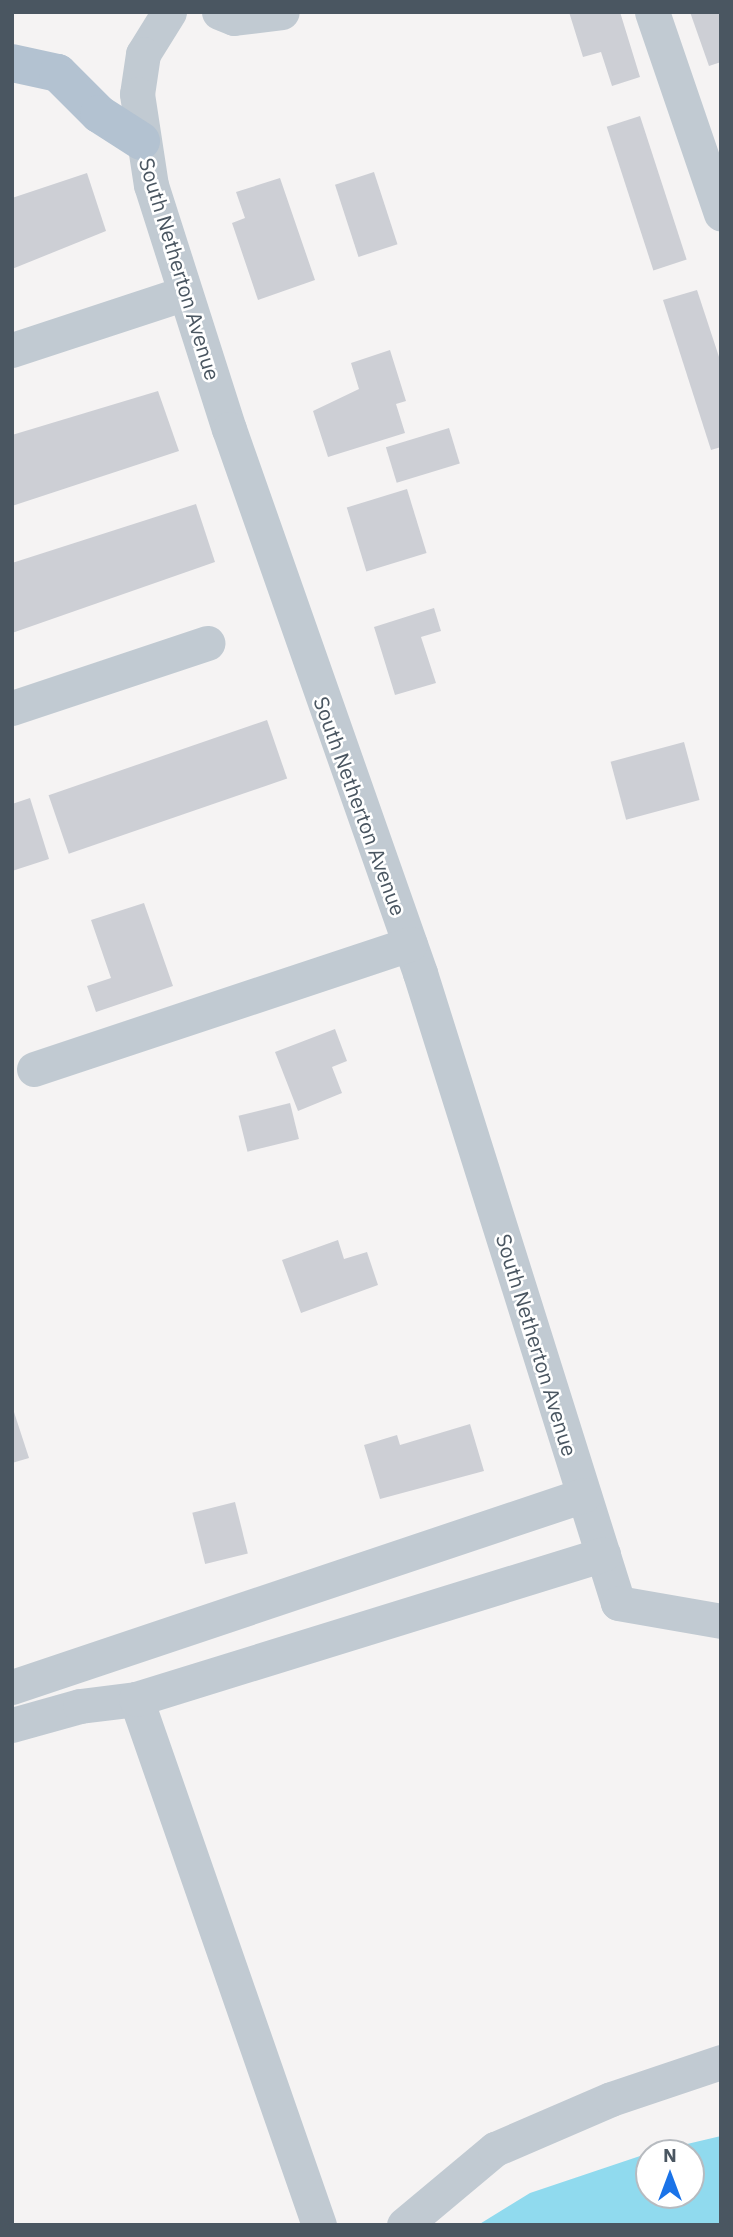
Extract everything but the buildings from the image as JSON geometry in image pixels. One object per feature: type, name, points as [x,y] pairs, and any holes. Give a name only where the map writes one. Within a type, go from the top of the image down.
[{"type":"main road","points":[[12,63],[58,74],[99,114],[141,141]]},
{"type":"street","name":"South Netherton Avenue","points":[[169,12],[143,54],[137,94],[141,141],[186,293],[410,944],[618,1603],[721,1621]]},
{"type":"street","points":[[219,12],[234,18],[282,12]]},
{"type":"street","points":[[652,12],[713,158],[721,214]]},
{"type":"street","points":[[12,350],[186,293]]},
{"type":"street","points":[[12,708],[207,643]]},
{"type":"street","points":[[34,1069],[410,944]]},
{"type":"street","points":[[12,1687],[584,1496]]},
{"type":"street","points":[[12,1726],[80,1706],[136,1699],[603,1554]]},
{"type":"street","points":[[136,1699],[319,2225]]},
{"type":"street","points":[[404,2225],[495,2149],[611,2099],[721,2063]]},
{"type":"water","points":[[721,2136],[721,2225],[478,2225],[530,2193],[635,2158],[635,2209],[705,2209],[705,2140]]}]
